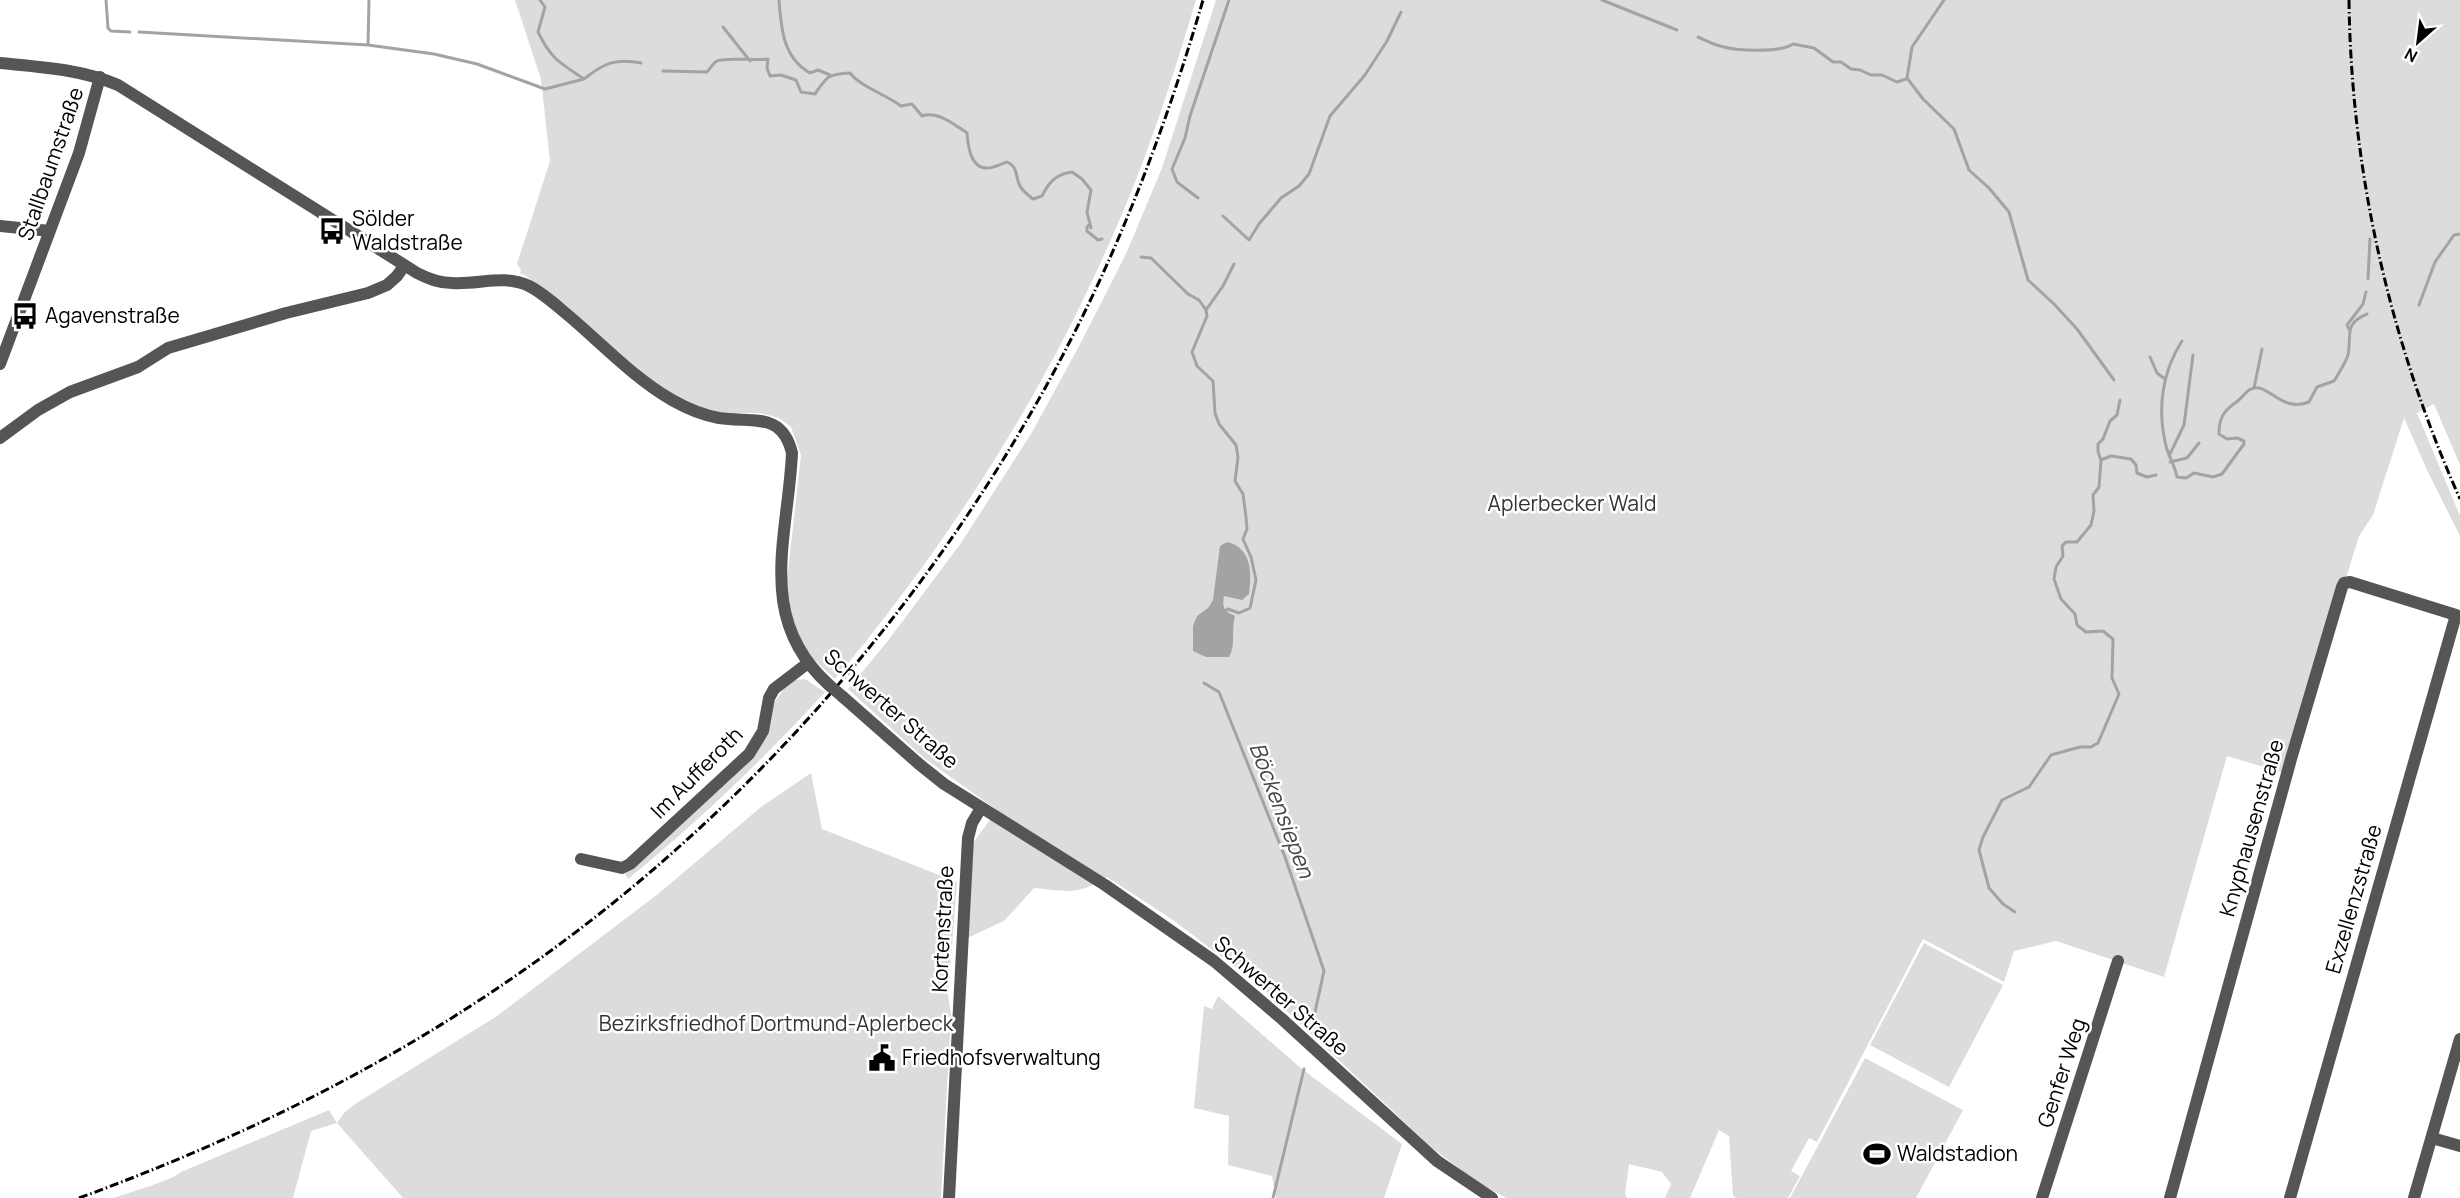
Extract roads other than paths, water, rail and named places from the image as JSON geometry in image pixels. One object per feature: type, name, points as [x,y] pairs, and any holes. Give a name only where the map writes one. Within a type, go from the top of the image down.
[{"type":"street","points":[[0,63],[76,72],[100,77],[118,85],[404,266],[387,285],[368,293],[250,323],[168,348],[138,367],[70,392],[0,436]]},
{"type":"street","name":"Stallbaumstraße","points":[[1,357],[79,153],[100,77]]},
{"type":"street","points":[[0,226],[50,231]]},
{"type":"street","name":"Schwerter Straße","points":[[404,266],[441,282],[454,284],[508,280],[530,287],[670,400],[707,415],[767,422],[785,433],[792,453],[781,582],[782,599],[790,634],[808,663],[919,764],[981,808],[1105,885],[1214,961],[1273,1011],[1437,1161],[1492,1198]]},
{"type":"street","name":"Knyphausenstraße","points":[[2170,1198],[2291,759],[2342,587],[2344,583],[2350,582],[2458,614]]},
{"type":"street","name":"Exzellenzstraße","points":[[2290,1198],[2458,614]]},
{"type":"street","name":"Im Aufferoth","points":[[581,859],[622,868],[630,864],[748,754],[763,731],[769,698],[774,689],[808,663]]},
{"type":"street","name":"Kortenstraße","points":[[949,1198],[968,838],[972,824],[981,808]]},
{"type":"street","name":"Genfer Weg","points":[[2042,1198],[2118,960]]},
{"type":"street","points":[[2414,1198],[2460,1040]]},
{"type":"street","points":[[2432,1138],[2460,1146]]},
{"type":"waterway","points":[[106,0],[108,28],[111,31],[130,32]]},
{"type":"waterway","points":[[369,0],[368,45],[434,54],[477,64],[545,89],[584,79]]},
{"type":"waterway","name":"Böckensiepen","points":[[540,0],[545,7],[538,32],[543,41],[557,60],[584,79],[611,63],[624,61],[641,63]]},
{"type":"waterway","points":[[779,0],[785,41],[794,59],[810,73],[818,70],[830,75]]},
{"type":"waterway","points":[[1198,198],[1177,182],[1172,169],[1185,138],[1190,116],[1229,0]]},
{"type":"waterway","points":[[1602,0],[1677,30]]},
{"type":"waterway","points":[[1944,0],[1912,47],[1907,78],[1923,99],[1954,129],[1969,170],[1989,188],[2009,212],[2028,280],[2077,329],[2114,380]]},
{"type":"waterway","points":[[1223,216],[1249,240],[1281,198],[1299,186],[1309,174],[1330,116],[1365,75],[1387,41],[1401,12]]},
{"type":"waterway","points":[[723,27],[750,61]]},
{"type":"waterway","points":[[139,32],[368,45]]},
{"type":"waterway","points":[[1698,37],[1717,45],[1736,49],[1768,50],[1793,44],[1814,48],[1833,62],[1841,62],[1851,69],[1871,75],[1882,75],[1897,82],[1906,79]]},
{"type":"waterway","name":"Böckensiepen","points":[[663,71],[707,72],[721,60],[768,59],[767,68],[770,76],[781,75],[796,80],[801,92],[815,94],[829,77],[850,73],[860,82],[901,106],[912,104],[922,116],[934,115],[957,126],[967,133],[971,155],[977,165],[988,168],[1007,162],[1011,164],[1015,169],[1020,186],[1033,199],[1042,196],[1057,177],[1072,172],[1091,190],[1087,212],[1091,228]]},
{"type":"waterway","points":[[1090,224],[1087,231],[1098,240],[1102,239]]},
{"type":"waterway","points":[[2419,305],[2435,262],[2454,235],[2460,234]]},
{"type":"waterway","points":[[2368,279],[2370,239]]},
{"type":"waterway","name":"Böckensiepen","points":[[1141,257],[1151,258],[1188,294],[1199,300],[1206,310],[1207,316],[1192,352],[1197,366],[1213,381],[1215,413],[1219,424],[1236,445],[1238,457],[1235,481],[1243,494],[1247,529],[1243,539],[1251,557],[1256,580],[1250,608],[1239,613],[1228,609],[1225,611]]},
{"type":"waterway","points":[[1206,310],[1223,286],[1234,264]]},
{"type":"waterway","points":[[2349,329],[2347,325],[2363,304],[2366,292]]},
{"type":"waterway","points":[[2182,341],[2170,365],[2163,391],[2162,418],[2166,446],[2177,477],[2186,478],[2194,473],[2213,477],[2222,474],[2244,444],[2244,441],[2237,438],[2227,439],[2219,434],[2222,416],[2227,409],[2249,390],[2256,388],[2290,404],[2309,402],[2317,387],[2334,381],[2348,355],[2351,326],[2367,314]]},
{"type":"waterway","points":[[2254,388],[2262,349]]},
{"type":"waterway","points":[[2169,456],[2184,425],[2193,355]]},
{"type":"waterway","points":[[2150,357],[2157,373],[2165,379]]},
{"type":"waterway","points":[[2101,460],[2098,444],[2103,439],[2110,421],[2117,415],[2120,400]]},
{"type":"waterway","points":[[2170,462],[2187,458],[2199,443]]},
{"type":"waterway","points":[[2101,460],[2111,456],[2131,459],[2136,465],[2137,473],[2147,477],[2156,475]]},
{"type":"waterway","points":[[2015,912],[2003,904],[1989,888],[1979,850],[1983,837],[2002,800],[2029,787],[2051,755],[2080,747],[2091,747],[2098,743],[2119,694],[2112,678],[2113,639],[2103,631],[2086,632],[2077,625],[2075,614],[2061,599],[2054,579],[2056,567],[2063,556],[2062,546],[2066,542],[2077,542],[2091,525],[2094,511],[2093,495],[2099,487],[2101,460]]},
{"type":"waterway","name":"Böckensiepen","points":[[1204,683],[1219,692],[1285,857],[1324,971],[1313,1021]]},
{"type":"waterway","name":"Böckensiepen","points":[[1273,1198],[1304,1069]]},
{"type":"railway","points":[[79,1198],[195,1152],[307,1100],[362,1071],[469,1007],[521,972],[612,904],[698,830],[779,750],[855,665],[925,575],[990,481],[1048,383],[1099,282],[1129,213],[1169,107],[1203,0]]},
{"type":"railway","points":[[2349,0],[2351,64],[2357,128],[2379,255],[2413,379],[2460,499]]},
{"type":"place","name":"Sölder Waldstraße","points":[[332,231]]},
{"type":"place","name":"Agavenstraße","points":[[25,316]]},
{"type":"place","name":"Friedhofsverwaltung","points":[[882,1058]]},
{"type":"place","name":"Waldstadion","points":[[1877,1154]]},
{"type":"park label","name":"Aplerbecker Wald","points":[[1572,504]]},
{"type":"park label","name":"Bezirksfriedhof Dortmund-Aplerbeck","points":[[776,1024]]}]
